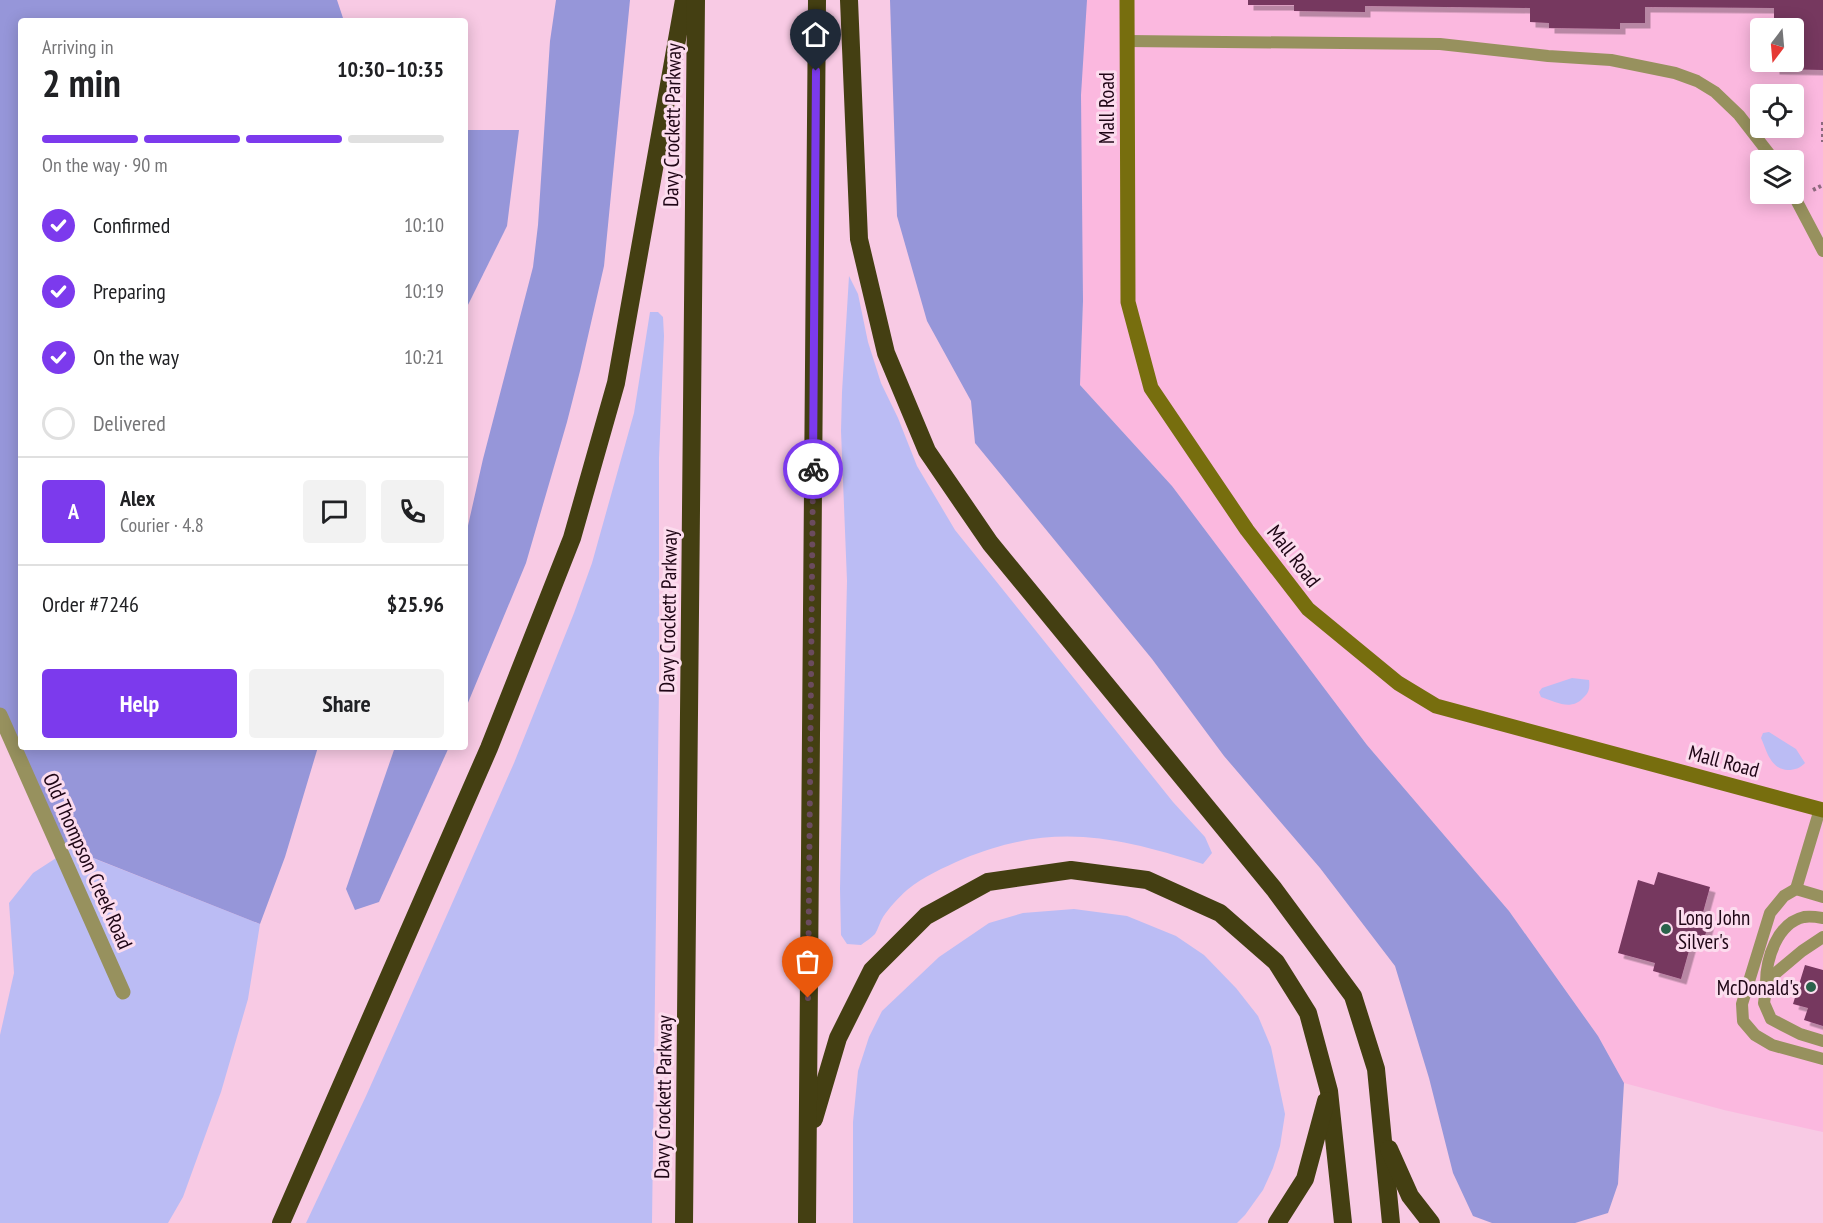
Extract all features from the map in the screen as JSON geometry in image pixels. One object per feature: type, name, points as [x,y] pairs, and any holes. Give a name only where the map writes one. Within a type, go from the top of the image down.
[{"type":"highway","points":[[281,1223],[489,748],[572,538],[616,383],[684,0]]},
{"type":"highway","name":"Davy Crockett Parkway","points":[[684,1223],[696,0]]},
{"type":"highway","points":[[807,1223],[817,0]]},
{"type":"highway","points":[[849,0],[859,240],[885,352],[927,451],[990,543],[1274,888],[1353,996],[1376,1069],[1391,1223]]},
{"type":"highway","points":[[807,1141],[838,1038],[872,970],[926,916],[988,882],[1071,870],[1147,880],[1220,913],[1276,962],[1308,1012],[1329,1091],[1343,1223]]},
{"type":"highway","points":[[1277,1223],[1305,1179],[1329,1091]]},
{"type":"highway","points":[[1383,1134],[1410,1196],[1431,1223]]},
{"type":"street","name":"Mall Road","points":[[1127,0],[1128,302],[1151,388],[1247,530],[1308,609],[1398,683],[1436,706],[1822,809]]},
{"type":"street","name":"Old Thompson Creek Road","points":[[0,714],[123,992]]},
{"type":"lane","points":[[1127,41],[1440,44],[1548,56],[1611,60],[1675,73],[1697,81],[1715,92],[1739,115],[1766,150]]},
{"type":"lane","points":[[1798,204],[1823,250]]},
{"type":"lane","points":[[1822,809],[1796,889],[1778,902],[1770,913],[1742,1005],[1743,1021],[1755,1035],[1772,1045],[1823,1059]]},
{"type":"lane","points":[[1796,889],[1823,897]]},
{"type":"lane","points":[[1823,918],[1806,916],[1784,929],[1773,949],[1766,972],[1764,1003],[1771,1019],[1800,1034],[1823,1041]]},
{"type":"lane","points":[[1766,989],[1771,977],[1781,967],[1823,937]]},
{"type":"path","points":[[1823,122],[1823,142]]},
{"type":"shaded area","points":[[0,0],[337,0],[343,18],[18,18],[18,750],[317,750],[285,857],[260,924],[58,844],[0,728]]},
{"type":"shaded area","points":[[556,0],[630,0],[604,266],[580,371],[526,563],[468,703],[468,526],[533,267],[538,225],[550,41]]},
{"type":"shaded area","points":[[890,0],[1087,0],[1081,95],[1083,301],[1080,385],[1172,486],[1367,745],[1509,911],[1598,1036],[1624,1083],[1618,1184],[1608,1213],[1575,1223],[1492,1223],[1473,1216],[1453,1173],[1429,1078],[1395,966],[1320,868],[1224,756],[1152,659],[975,443],[971,401],[927,321],[897,216]]},
{"type":"shaded area","points":[[961,0],[1823,0],[1823,1132],[1724,1110],[1624,1083],[1598,1036],[1509,911],[1367,745],[1172,486],[1080,385],[1083,301]]},
{"type":"shaded area","points":[[468,130],[519,130],[507,226],[468,305]]},
{"type":"shaded area","points":[[849,276],[858,294],[868,342],[881,383],[917,466],[955,530],[1173,802],[1205,837],[1212,853],[1203,864],[1112,840],[1055,837],[1026,840],[996,847],[963,859],[920,881],[894,903],[883,917],[875,934],[861,945],[847,944],[841,935],[847,581],[841,431]]},
{"type":"shaded area","points":[[650,312],[658,312],[663,317],[664,336],[659,458],[659,686],[652,1223],[306,1223],[366,1096],[514,763],[574,613],[592,563],[634,413]]},
{"type":"shaded area","points":[[1572,678],[1589,680],[1588,692],[1578,702],[1568,705],[1541,697],[1539,692],[1542,688]]},
{"type":"shaded area","points":[[1769,732],[1796,749],[1805,763],[1791,770],[1782,769],[1773,763],[1761,738],[1763,733]]},
{"type":"shaded area","points":[[394,750],[448,750],[379,902],[355,910],[346,889]]},
{"type":"shaded area","points":[[70,849],[260,924],[248,999],[221,1092],[183,1197],[168,1223],[0,1223],[0,1035],[14,973],[9,903],[33,873]]},
{"type":"shaded area","points":[[1074,909],[1127,916],[1176,936],[1204,955],[1236,988],[1258,1016],[1271,1047],[1285,1114],[1280,1146],[1263,1190],[1237,1223],[853,1223],[853,1122],[858,1071],[869,1037],[882,1011],[939,957],[989,923],[1023,913]]},
{"type":"building","points":[[1248,0],[1823,0],[1823,70],[1804,70],[1804,18],[1774,18],[1774,8],[1645,7],[1645,23],[1620,23],[1620,29],[1549,28],[1549,23],[1530,22],[1530,8],[1365,6],[1365,12],[1294,11],[1294,5],[1248,5]]},
{"type":"building","name":"Long John Silver's","points":[[1658,872],[1710,887],[1702,916],[1710,918],[1703,943],[1692,940],[1681,979],[1653,971],[1655,963],[1618,953],[1638,880],[1654,885]]},
{"type":"building","name":"McDonald's","points":[[1805,965],[1823,970],[1823,1026],[1804,1020],[1808,1008],[1793,1004]]},
{"type":"way so far","points":[[808,998],[813,469]]},
{"type":"place","name":"Long John Silver's","points":[[1666,929]]},
{"type":"place","name":"McDonald's","points":[[1811,987]]},
{"type":"route","points":[[813,469],[816,71]]}]
